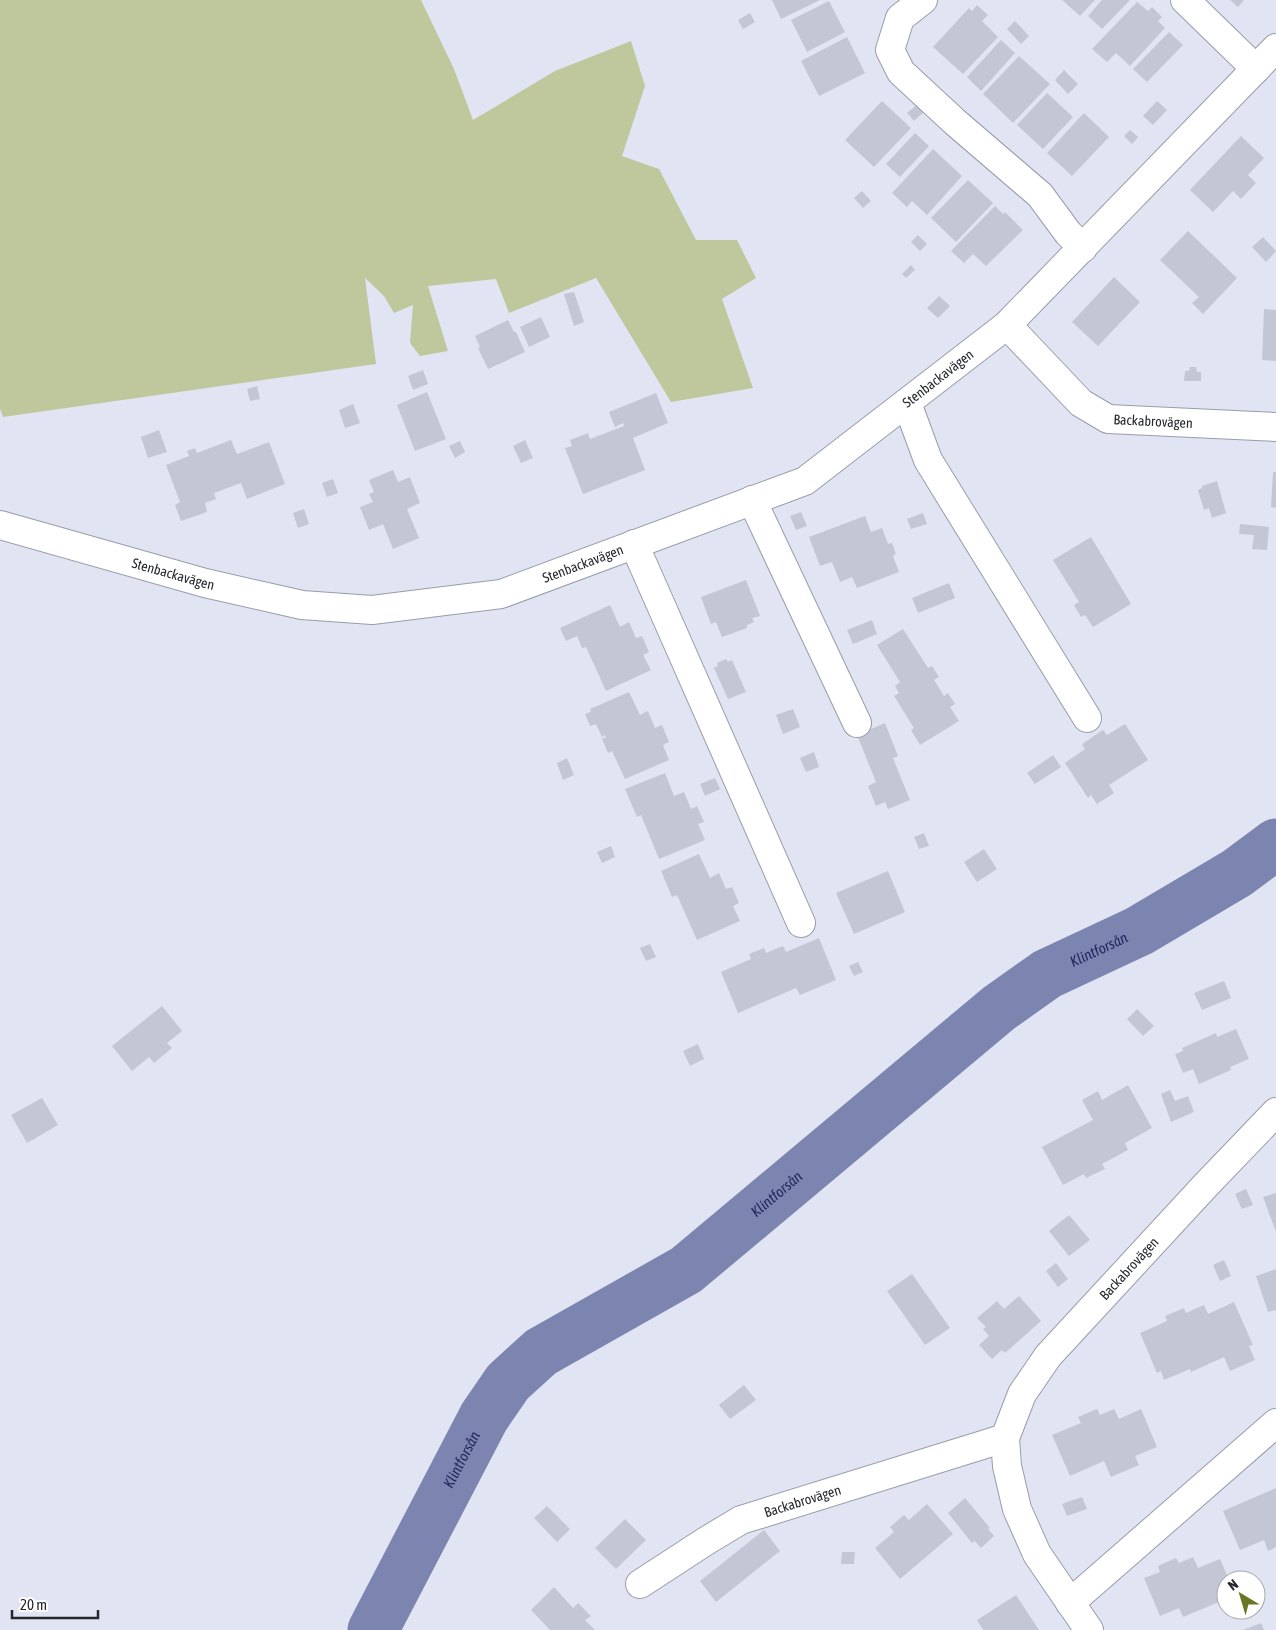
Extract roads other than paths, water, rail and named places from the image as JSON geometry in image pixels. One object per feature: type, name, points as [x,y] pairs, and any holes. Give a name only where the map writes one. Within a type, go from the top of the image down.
[{"type":"street","points":[[922,0],[900,18],[890,50],[901,72],[955,122],[1040,195],[1068,233],[1083,248]]},
{"type":"street","points":[[1185,0],[1256,69]]},
{"type":"street","name":"Stenbackavägen","points":[[0,525],[206,582],[302,605],[372,610],[501,594],[805,481],[1007,325],[1276,48]]},
{"type":"street","name":"Backabrovägen","points":[[1007,325],[1081,403],[1108,419],[1276,427]]},
{"type":"street","points":[[907,403],[928,460],[1087,718]]},
{"type":"street","points":[[752,500],[857,723]]},
{"type":"street","points":[[634,544],[801,923]]},
{"type":"street","name":"Backabrovägen","points":[[1088,1630],[1037,1554],[1018,1509],[1006,1466],[1005,1438],[1022,1394],[1048,1356],[1276,1112]]},
{"type":"street","points":[[1070,1603],[1276,1423]]},
{"type":"street","name":"Backabrovägen","points":[[640,1584],[741,1520],[1005,1438]]},
{"type":"waterway","name":"Klintforsån","points":[[373,1630],[484,1417],[508,1382],[541,1352],[686,1270],[999,1008],[1047,974],[1139,931],[1237,873],[1276,844]]}]
